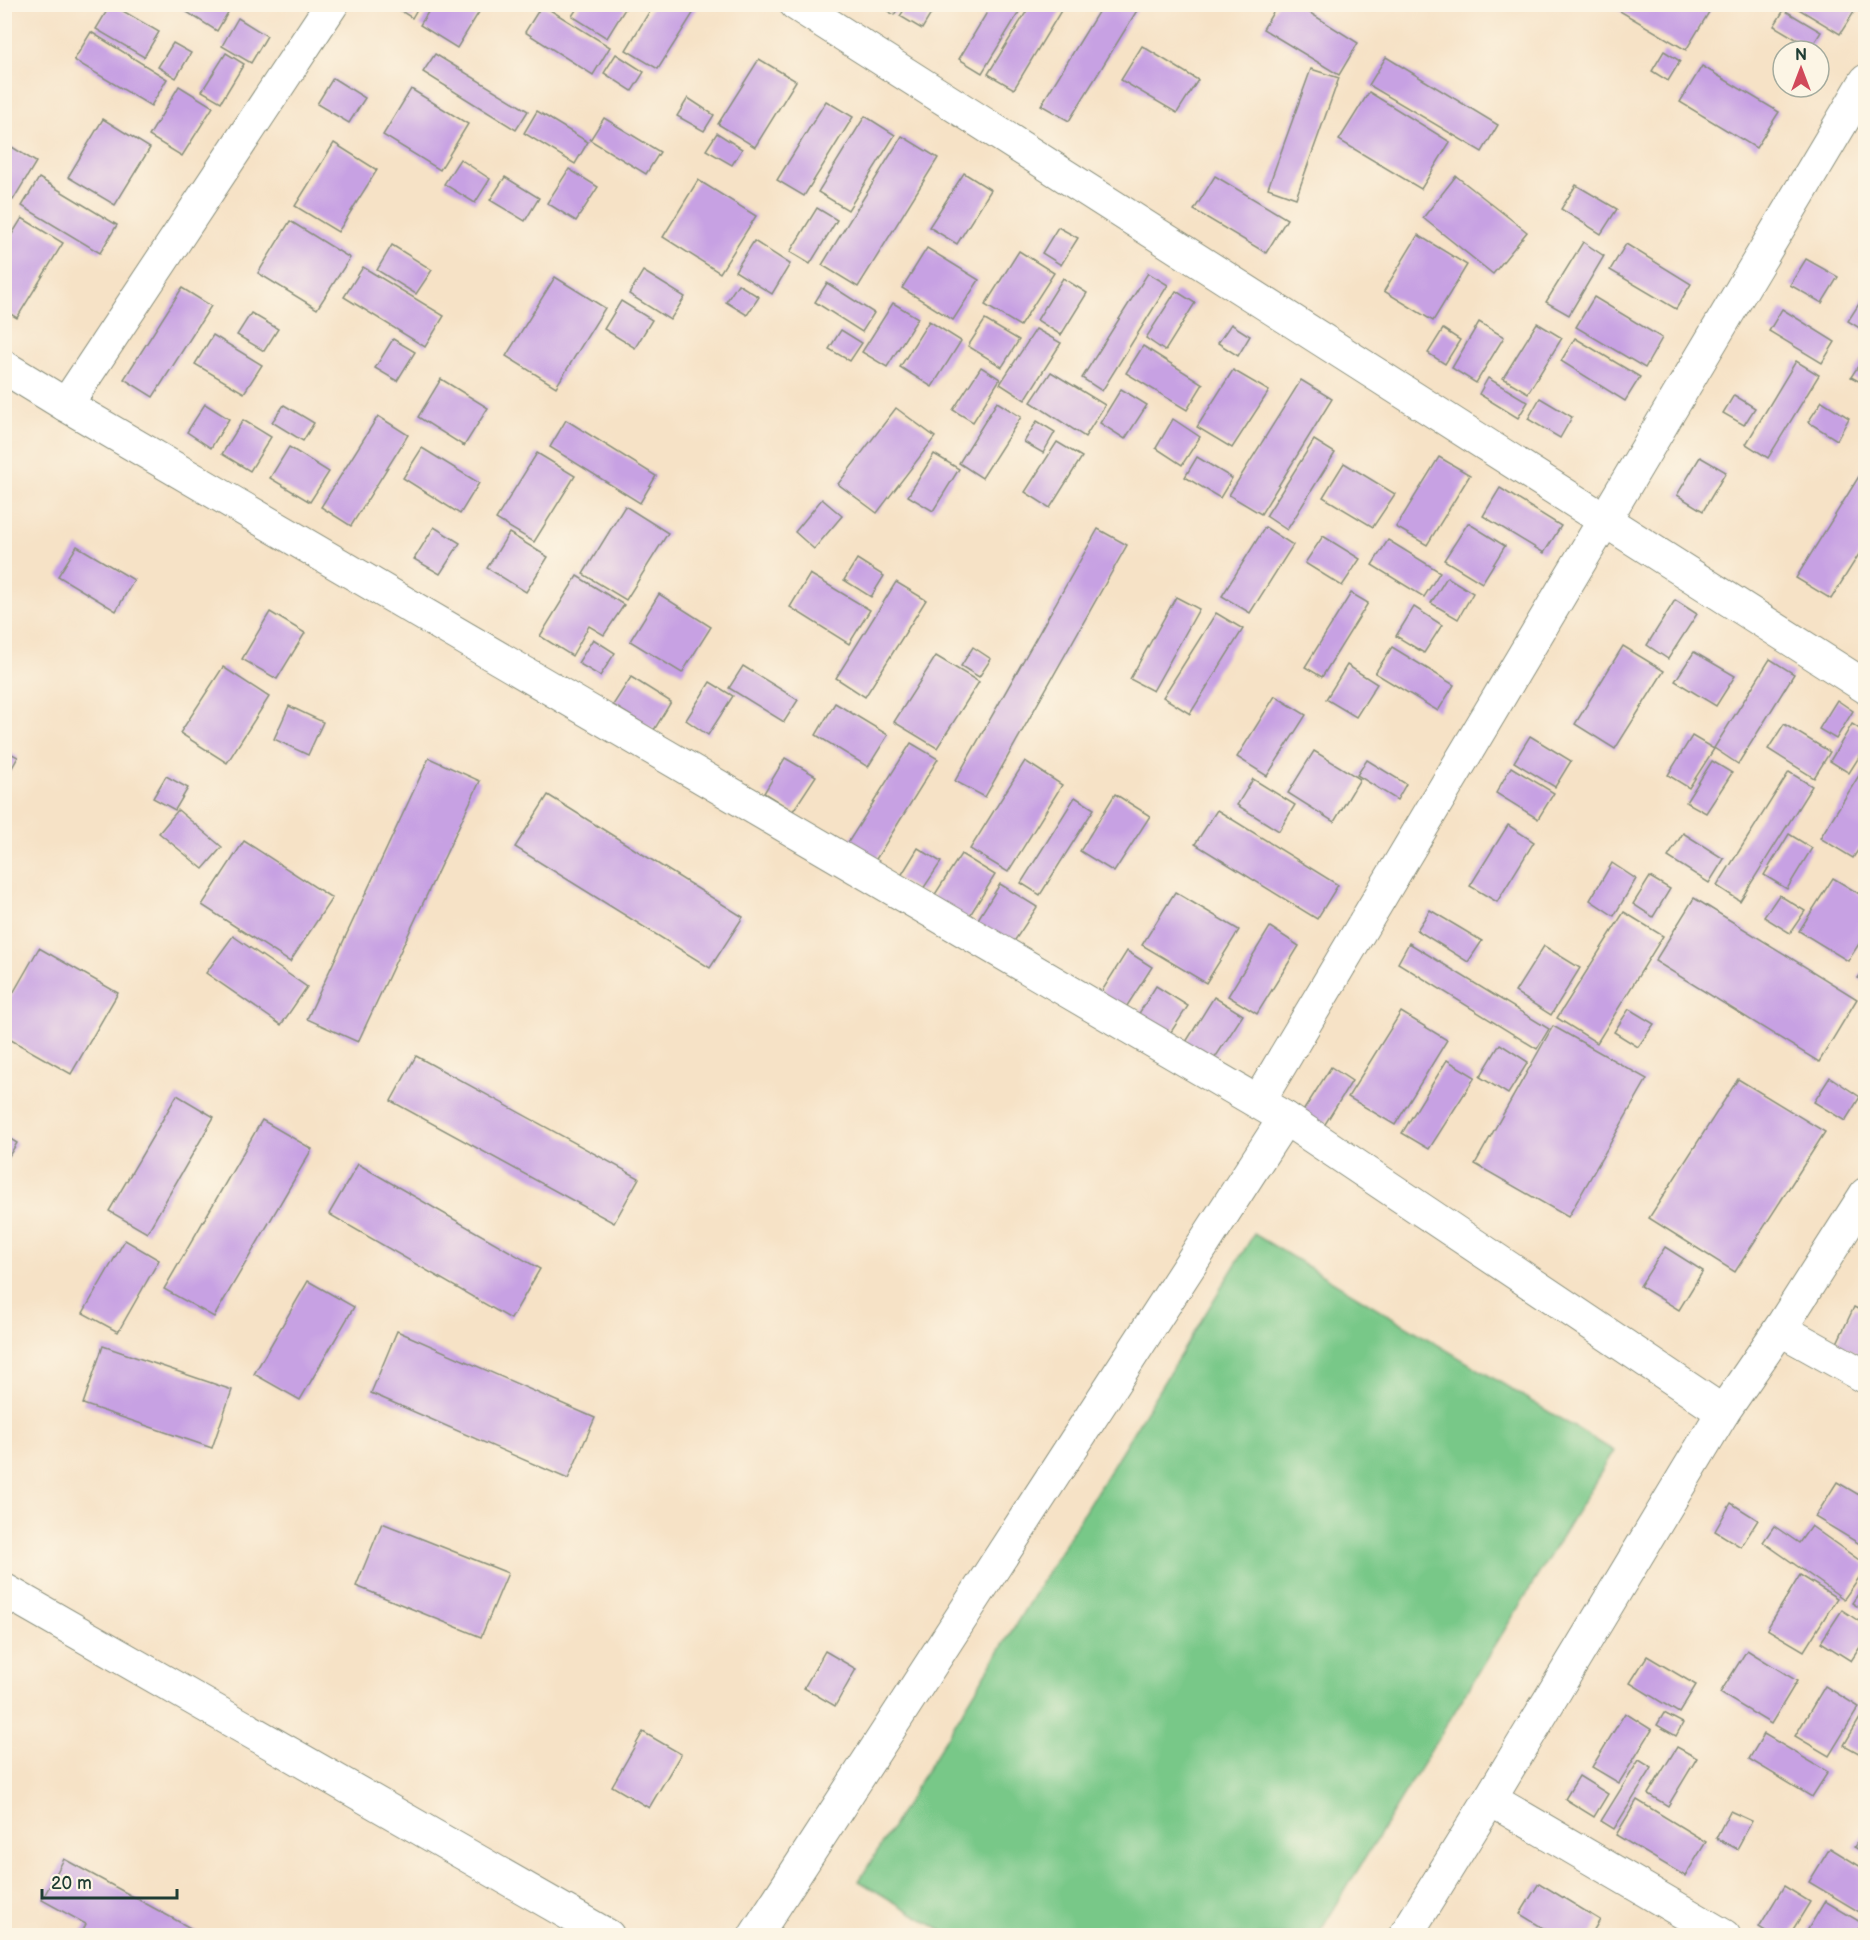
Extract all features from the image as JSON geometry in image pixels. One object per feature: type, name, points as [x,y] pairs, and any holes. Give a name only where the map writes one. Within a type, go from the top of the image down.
[{"type":"street","points":[[66,405],[332,4]]},
{"type":"street","points":[[796,4],[1866,687]]},
{"type":"street","points":[[755,1935],[1272,1110],[1605,519],[1866,81]]},
{"type":"street","points":[[4,367],[1272,1110],[1723,1412]]},
{"type":"street","points":[[1405,1935],[1490,1799],[1723,1412],[1780,1329],[1866,1194]]},
{"type":"street","points":[[1780,1329],[1866,1377]]},
{"type":"street","points":[[4,1590],[608,1935]]},
{"type":"street","points":[[1490,1799],[1724,1935]]},
{"type":"green space","points":[[1254,1234],[1614,1451],[1318,1935],[949,1935],[859,1881]]},
{"type":"building","points":[[111,4],[159,32],[144,57],[96,29]]},
{"type":"building","points":[[174,4],[233,4],[217,31]]},
{"type":"building","points":[[390,4],[420,4],[412,18]]},
{"type":"building","points":[[433,4],[484,4],[457,48],[420,25]]},
{"type":"building","points":[[580,4],[618,4],[625,9],[607,38],[572,16]]},
{"type":"building","points":[[654,4],[699,4],[658,69],[626,50]]},
{"type":"building","points":[[877,4],[901,4],[894,15]]},
{"type":"building","points":[[908,4],[937,4],[922,29],[900,16]]},
{"type":"building","points":[[992,4],[1024,4],[982,73],[959,59]]},
{"type":"building","points":[[1031,4],[1065,4],[1014,89],[988,74]]},
{"type":"building","points":[[1103,4],[1141,4],[1069,121],[1041,105]]},
{"type":"building","points":[[1278,4],[1296,4],[1358,43],[1339,75],[1263,29]]},
{"type":"building","points":[[1615,4],[1714,4],[1686,50],[1613,7]]},
{"type":"building","points":[[1799,4],[1848,4],[1856,9],[1840,34],[1797,8]]},
{"type":"building","points":[[542,5],[610,47],[593,75],[525,32]]},
{"type":"building","points":[[1784,10],[1821,32],[1817,39],[1796,39],[1774,26]]},
{"type":"building","points":[[238,18],[267,36],[251,63],[222,46]]},
{"type":"building","points":[[91,32],[167,79],[151,106],[74,60]]},
{"type":"building","points":[[173,43],[191,53],[176,78],[158,67]]},
{"type":"building","points":[[1142,46],[1198,80],[1177,113],[1121,80]]},
{"type":"building","points":[[1664,51],[1680,61],[1668,81],[1652,71]]},
{"type":"building","points":[[226,53],[244,64],[221,102],[202,91]]},
{"type":"building","points":[[435,54],[528,111],[516,130],[423,72]]},
{"type":"building","points":[[616,54],[644,72],[632,91],[604,73]]},
{"type":"building","points":[[1386,57],[1498,125],[1482,152],[1369,85]]},
{"type":"building","points":[[759,59],[796,81],[755,147],[718,124]]},
{"type":"building","points":[[1702,66],[1779,112],[1756,148],[1680,102]]},
{"type":"building","points":[[1311,69],[1339,78],[1296,198],[1268,188]]},
{"type":"building","points":[[333,78],[365,98],[349,123],[317,104]]},
{"type":"building","points":[[179,86],[213,107],[182,156],[149,136]]},
{"type":"building","points":[[411,89],[468,124],[440,170],[383,135]]},
{"type":"building","points":[[1369,92],[1450,142],[1421,189],[1339,140]]},
{"type":"building","points":[[688,98],[714,115],[704,131],[677,116]]},
{"type":"building","points":[[826,101],[853,117],[804,196],[777,180]]},
{"type":"building","points":[[537,111],[588,142],[575,164],[524,133]]},
{"type":"building","points":[[865,116],[895,135],[848,210],[818,192]]},
{"type":"building","points":[[604,118],[660,152],[646,174],[590,140]]},
{"type":"building","points":[[103,119],[150,148],[115,205],[68,177]]},
{"type":"building","points":[[717,133],[742,149],[732,165],[706,150]]},
{"type":"building","points":[[902,136],[938,158],[858,287],[822,265]]},
{"type":"building","points":[[334,143],[377,170],[338,232],[295,206]]},
{"type":"building","points":[[12,147],[36,162],[13,200],[4,194],[4,159]]},
{"type":"building","points":[[460,159],[490,179],[475,203],[444,184]]},
{"type":"building","points":[[569,169],[598,187],[576,221],[547,203]]},
{"type":"building","points":[[964,173],[991,190],[957,244],[929,227]]},
{"type":"building","points":[[1215,176],[1287,219],[1266,253],[1194,210]]},
{"type":"building","points":[[1456,176],[1527,232],[1493,274],[1423,218]]},
{"type":"building","points":[[505,177],[539,198],[525,221],[490,200]]},
{"type":"building","points":[[39,178],[117,225],[100,253],[22,206]]},
{"type":"building","points":[[698,180],[756,216],[720,273],[663,237]]},
{"type":"building","points":[[1576,185],[1617,209],[1601,234],[1561,209]]},
{"type":"building","points":[[817,208],[837,220],[810,264],[790,252]]},
{"type":"building","points":[[22,218],[63,243],[17,318],[4,310],[4,247]]},
{"type":"building","points":[[290,221],[350,258],[317,309],[258,273]]},
{"type":"building","points":[[1058,227],[1078,238],[1061,265],[1042,253]]},
{"type":"building","points":[[1418,235],[1467,265],[1433,321],[1384,291]]},
{"type":"building","points":[[754,241],[790,264],[772,294],[735,271]]},
{"type":"building","points":[[1583,242],[1604,256],[1569,315],[1546,302]]},
{"type":"building","points":[[1626,244],[1691,284],[1676,309],[1610,270]]},
{"type":"building","points":[[1866,244],[1866,257],[1860,253]]},
{"type":"building","points":[[392,245],[432,270],[416,294],[377,270]]},
{"type":"building","points":[[927,248],[979,280],[953,320],[902,288]]},
{"type":"building","points":[[1019,251],[1054,273],[1020,326],[985,305]]},
{"type":"building","points":[[1806,259],[1838,277],[1822,303],[1790,285]]},
{"type":"building","points":[[363,267],[444,316],[425,347],[344,297]]},
{"type":"building","points":[[643,271],[685,297],[670,320],[629,294]]},
{"type":"building","points":[[1148,273],[1168,285],[1102,391],[1082,378]]},
{"type":"building","points":[[555,277],[605,308],[556,387],[506,356]]},
{"type":"building","points":[[1063,278],[1087,293],[1061,335],[1037,320]]},
{"type":"building","points":[[827,283],[874,313],[862,332],[815,302]]},
{"type":"building","points":[[738,284],[759,297],[747,315],[726,302]]},
{"type":"building","points":[[182,288],[211,306],[153,397],[124,379]]},
{"type":"building","points":[[1176,291],[1195,303],[1165,351],[1146,338]]},
{"type":"building","points":[[1866,293],[1866,332],[1848,321]]},
{"type":"building","points":[[1594,297],[1662,338],[1645,368],[1576,327]]},
{"type":"building","points":[[621,301],[652,320],[635,348],[604,329]]},
{"type":"building","points":[[893,303],[918,318],[887,367],[862,352]]},
{"type":"building","points":[[1782,309],[1835,342],[1822,363],[1769,331]]},
{"type":"building","points":[[251,313],[278,329],[264,351],[237,335]]},
{"type":"building","points":[[985,320],[1019,340],[1002,367],[968,346]]},
{"type":"building","points":[[929,321],[961,341],[932,387],[900,367]]},
{"type":"building","points":[[1479,322],[1504,337],[1476,383],[1452,368]]},
{"type":"building","points":[[1537,323],[1562,338],[1528,393],[1503,378]]},
{"type":"building","points":[[1231,324],[1250,336],[1238,356],[1218,343]]},
{"type":"building","points":[[1036,329],[1061,343],[1025,400],[1000,384]]},
{"type":"building","points":[[1443,329],[1460,340],[1445,364],[1428,353]]},
{"type":"building","points":[[841,330],[862,343],[850,361],[829,349]]},
{"type":"building","points":[[213,335],[262,365],[244,393],[195,364]]},
{"type":"building","points":[[1575,338],[1640,377],[1625,401],[1561,361]]},
{"type":"building","points":[[393,339],[415,352],[397,381],[375,368]]},
{"type":"building","points":[[1143,346],[1203,384],[1187,410],[1126,373]]},
{"type":"building","points":[[1866,354],[1866,385],[1851,377]]},
{"type":"building","points":[[1796,361],[1819,375],[1768,458],[1746,444]]},
{"type":"building","points":[[981,367],[1000,379],[973,422],[953,410]]},
{"type":"building","points":[[1233,370],[1269,391],[1232,448],[1197,427]]},
{"type":"building","points":[[1051,372],[1105,405],[1085,437],[1031,402]]},
{"type":"building","points":[[1488,378],[1528,402],[1518,418],[1479,394]]},
{"type":"building","points":[[441,379],[488,408],[464,446],[418,417]]},
{"type":"building","points":[[1301,380],[1332,399],[1261,514],[1229,495]]},
{"type":"building","points":[[1121,389],[1147,405],[1125,439],[1100,423]]},
{"type":"building","points":[[1734,395],[1755,408],[1744,425],[1723,413]]},
{"type":"building","points":[[1540,398],[1572,417],[1560,438],[1528,419]]},
{"type":"building","points":[[1822,401],[1849,418],[1837,440],[1808,422]]},
{"type":"building","points":[[997,402],[1021,417],[982,478],[959,463]]},
{"type":"building","points":[[205,404],[229,419],[211,448],[187,432]]},
{"type":"building","points":[[284,405],[314,423],[303,441],[272,422]]},
{"type":"building","points":[[896,408],[935,437],[877,513],[838,484]]},
{"type":"building","points":[[378,416],[408,435],[351,526],[321,507]]},
{"type":"building","points":[[1173,419],[1200,437],[1182,465],[1156,448]]},
{"type":"building","points":[[243,420],[271,437],[250,471],[222,454]]},
{"type":"building","points":[[566,420],[656,476],[640,503],[550,447]]},
{"type":"building","points":[[1037,421],[1055,432],[1043,453],[1024,442]]},
{"type":"building","points":[[1314,440],[1335,453],[1287,530],[1266,516]]},
{"type":"building","points":[[1057,442],[1082,457],[1050,508],[1025,492]]},
{"type":"building","points":[[289,447],[329,472],[310,502],[270,478]]},
{"type":"building","points":[[422,448],[479,483],[460,514],[403,478]]},
{"type":"building","points":[[537,453],[575,476],[534,542],[496,519]]},
{"type":"building","points":[[934,454],[959,469],[933,511],[908,496]]},
{"type":"building","points":[[1197,457],[1232,478],[1220,498],[1185,477]]},
{"type":"building","points":[[1439,457],[1470,475],[1427,545],[1396,527]]},
{"type":"building","points":[[1700,457],[1726,472],[1703,511],[1677,495]]},
{"type":"building","points":[[1344,463],[1395,494],[1373,527],[1323,497]]},
{"type":"building","points":[[1866,465],[1866,543],[1831,599],[1796,578]]},
{"type":"building","points":[[1500,488],[1561,526],[1544,553],[1483,516]]},
{"type":"building","points":[[822,499],[842,516],[814,549],[795,532]]},
{"type":"building","points":[[625,506],[668,533],[626,600],[583,574]]},
{"type":"building","points":[[1468,523],[1505,546],[1482,583],[1444,560]]},
{"type":"building","points":[[434,527],[460,543],[440,574],[414,559]]},
{"type":"building","points":[[1265,527],[1293,545],[1250,613],[1222,596]]},
{"type":"building","points":[[1098,529],[1127,545],[985,797],[955,781]]},
{"type":"building","points":[[509,533],[548,557],[526,592],[487,568]]},
{"type":"building","points":[[1323,536],[1360,559],[1342,586],[1305,563]]},
{"type":"building","points":[[1388,540],[1440,572],[1424,597],[1372,565]]},
{"type":"building","points":[[77,546],[134,580],[116,611],[58,576]]},
{"type":"building","points":[[857,559],[884,576],[871,597],[844,580]]},
{"type":"building","points":[[810,574],[870,610],[849,644],[790,607]]},
{"type":"building","points":[[577,576],[624,605],[604,635],[589,626],[572,656],[540,636]]},
{"type":"building","points":[[1447,577],[1473,593],[1458,619],[1431,603]]},
{"type":"building","points":[[896,582],[926,600],[865,697],[836,678]]},
{"type":"building","points":[[1351,593],[1368,603],[1322,677],[1305,667]]},
{"type":"building","points":[[659,594],[711,627],[682,673],[630,641]]},
{"type":"building","points":[[1176,597],[1199,609],[1153,691],[1130,679]]},
{"type":"building","points":[[1675,600],[1697,614],[1668,659],[1647,645]]},
{"type":"building","points":[[1414,607],[1442,625],[1424,653],[1396,636]]},
{"type":"building","points":[[270,612],[305,633],[277,679],[242,659]]},
{"type":"building","points":[[1216,613],[1243,629],[1190,714],[1163,697]]},
{"type":"building","points":[[593,639],[615,653],[600,676],[578,663]]},
{"type":"building","points":[[1623,646],[1664,671],[1615,749],[1575,724]]},
{"type":"building","points":[[973,647],[991,659],[979,677],[961,666]]},
{"type":"building","points":[[1392,647],[1454,685],[1438,711],[1375,673]]},
{"type":"building","points":[[1694,652],[1735,676],[1716,706],[1675,681]]},
{"type":"building","points":[[936,656],[979,682],[937,748],[894,722]]},
{"type":"building","points":[[1770,659],[1794,674],[1738,764],[1714,748]]},
{"type":"building","points":[[1347,665],[1377,684],[1356,717],[1326,699]]},
{"type":"building","points":[[743,666],[798,700],[784,722],[729,688]]},
{"type":"building","points":[[223,667],[269,697],[227,763],[180,733]]},
{"type":"building","points":[[631,677],[671,702],[654,730],[613,705]]},
{"type":"building","points":[[710,682],[733,696],[708,735],[686,720]]},
{"type":"building","points":[[1275,696],[1306,715],[1267,776],[1237,757]]},
{"type":"building","points":[[1837,700],[1853,711],[1836,739],[1819,729]]},
{"type":"building","points":[[835,703],[888,735],[868,767],[816,735]]},
{"type":"building","points":[[289,706],[323,722],[308,755],[274,739]]},
{"type":"building","points":[[1784,724],[1830,752],[1814,778],[1768,749]]},
{"type":"building","points":[[1852,724],[1866,733],[1866,746],[1849,773],[1830,761]]},
{"type":"building","points":[[1530,736],[1571,761],[1555,787],[1514,762]]},
{"type":"building","points":[[1692,736],[1714,749],[1689,788],[1668,775]]},
{"type":"building","points":[[911,743],[938,759],[870,869],[842,852]]},
{"type":"building","points":[[4,750],[18,757],[4,782]]},
{"type":"building","points":[[1314,751],[1360,779],[1334,822],[1288,793]]},
{"type":"building","points":[[429,758],[480,781],[358,1042],[307,1019]]},
{"type":"building","points":[[785,758],[816,776],[793,811],[764,793]]},
{"type":"building","points":[[1367,760],[1406,784],[1397,800],[1357,775]]},
{"type":"building","points":[[1025,761],[1062,785],[1008,872],[970,849]]},
{"type":"building","points":[[1712,761],[1732,773],[1706,813],[1686,802]]},
{"type":"building","points":[[1511,767],[1554,793],[1538,819],[1496,793]]},
{"type":"building","points":[[1863,769],[1866,770],[1866,838],[1853,858],[1820,838]]},
{"type":"building","points":[[1789,772],[1812,786],[1740,901],[1717,886]]},
{"type":"building","points":[[166,776],[188,788],[175,810],[153,798]]},
{"type":"building","points":[[1253,779],[1295,805],[1279,831],[1237,805]]},
{"type":"building","points":[[1115,794],[1150,816],[1114,872],[1080,851]]},
{"type":"building","points":[[548,795],[743,917],[710,968],[515,847]]},
{"type":"building","points":[[1075,797],[1094,809],[1040,895],[1021,883]]},
{"type":"building","points":[[178,810],[222,847],[203,869],[159,833]]},
{"type":"building","points":[[1217,810],[1338,885],[1317,919],[1195,844]]},
{"type":"building","points":[[1508,825],[1534,842],[1497,902],[1470,886]]},
{"type":"building","points":[[1683,833],[1724,859],[1709,883],[1668,857]]},
{"type":"building","points":[[1789,834],[1812,848],[1787,889],[1764,875]]},
{"type":"building","points":[[244,841],[332,898],[290,962],[202,905]]},
{"type":"building","points":[[918,848],[941,862],[921,892],[899,879]]},
{"type":"building","points":[[961,854],[995,875],[967,920],[932,899]]},
{"type":"building","points":[[1612,863],[1636,879],[1614,916],[1590,900]]},
{"type":"building","points":[[1650,877],[1670,889],[1653,917],[1633,904]]},
{"type":"building","points":[[1833,878],[1866,898],[1866,933],[1848,961],[1799,931]]},
{"type":"building","points":[[1000,884],[1037,907],[1009,949],[973,927]]},
{"type":"building","points":[[1175,892],[1239,930],[1206,983],[1142,945]]},
{"type":"building","points":[[1779,895],[1805,911],[1790,933],[1764,917]]},
{"type":"building","points":[[1694,898],[1857,999],[1819,1062],[1655,961]]},
{"type":"building","points":[[1430,910],[1482,941],[1468,962],[1417,930]]},
{"type":"building","points":[[1624,912],[1663,936],[1597,1043],[1557,1018]]},
{"type":"building","points":[[1270,927],[1299,946],[1257,1014],[1228,996]]},
{"type":"building","points":[[233,936],[307,987],[281,1025],[206,973]]},
{"type":"building","points":[[1409,943],[1549,1029],[1537,1049],[1398,963]]},
{"type":"building","points":[[1544,946],[1580,968],[1551,1015],[1515,992]]},
{"type":"building","points":[[39,948],[118,993],[71,1074],[4,1036],[4,1009]]},
{"type":"building","points":[[1127,951],[1152,967],[1125,1009],[1100,994]]},
{"type":"building","points":[[1866,967],[1866,983],[1858,978]]},
{"type":"building","points":[[1156,986],[1188,1006],[1169,1035],[1138,1015]]},
{"type":"building","points":[[1214,997],[1243,1015],[1209,1067],[1181,1050]]},
{"type":"building","points":[[1629,1009],[1654,1024],[1638,1047],[1614,1032]]},
{"type":"building","points":[[1401,1012],[1447,1040],[1395,1125],[1348,1097]]},
{"type":"building","points":[[1553,1026],[1647,1079],[1568,1217],[1475,1164]]},
{"type":"building","points":[[1500,1044],[1528,1062],[1508,1094],[1480,1077]]},
{"type":"building","points":[[416,1056],[639,1178],[614,1223],[391,1101]]},
{"type":"building","points":[[1447,1060],[1475,1077],[1429,1149],[1402,1133]]},
{"type":"building","points":[[1331,1067],[1352,1081],[1322,1129],[1300,1116]]},
{"type":"building","points":[[1830,1077],[1860,1097],[1845,1121],[1814,1102]]},
{"type":"building","points":[[1738,1079],[1825,1132],[1735,1272],[1649,1218]]},
{"type":"building","points":[[177,1095],[214,1117],[147,1233],[109,1211]]},
{"type":"building","points":[[262,1120],[312,1149],[214,1317],[164,1289]]},
{"type":"building","points":[[4,1135],[17,1143],[4,1164]]},
{"type":"building","points":[[358,1164],[540,1269],[511,1319],[329,1214]]},
{"type":"building","points":[[125,1240],[159,1260],[118,1332],[83,1313]]},
{"type":"building","points":[[1665,1247],[1703,1271],[1679,1310],[1640,1286]]},
{"type":"building","points":[[308,1281],[354,1307],[300,1400],[254,1374]]},
{"type":"building","points":[[1854,1307],[1866,1313],[1866,1358],[1837,1343]]},
{"type":"building","points":[[397,1331],[595,1418],[568,1479],[371,1393]]},
{"type":"building","points":[[103,1346],[232,1390],[212,1448],[83,1404]]},
{"type":"building","points":[[1837,1482],[1866,1499],[1866,1542],[1863,1546],[1815,1517]]},
{"type":"building","points":[[1731,1503],[1758,1520],[1741,1547],[1715,1531]]},
{"type":"building","points":[[382,1523],[508,1573],[481,1637],[356,1586]]},
{"type":"building","points":[[1774,1526],[1799,1543],[1811,1526],[1866,1565],[1844,1599],[1763,1542]]},
{"type":"building","points":[[1800,1575],[1837,1598],[1804,1651],[1767,1629]]},
{"type":"building","points":[[1866,1583],[1866,1612],[1852,1603]]},
{"type":"building","points":[[1842,1610],[1866,1626],[1866,1638],[1851,1661],[1821,1642]]},
{"type":"building","points":[[1747,1650],[1797,1681],[1771,1724],[1720,1693]]},
{"type":"building","points":[[825,1651],[856,1669],[835,1706],[804,1688]]},
{"type":"building","points":[[1647,1656],[1696,1685],[1679,1713],[1630,1683]]},
{"type":"building","points":[[1825,1686],[1859,1707],[1829,1756],[1795,1736]]},
{"type":"building","points":[[1866,1708],[1866,1757],[1844,1745]]},
{"type":"building","points":[[1625,1713],[1652,1730],[1619,1783],[1592,1767]]},
{"type":"building","points":[[1664,1713],[1683,1723],[1676,1736],[1657,1725]]},
{"type":"building","points":[[643,1732],[681,1754],[649,1808],[612,1786]]},
{"type":"building","points":[[1764,1734],[1828,1772],[1812,1797],[1749,1759]]},
{"type":"building","points":[[1677,1747],[1697,1758],[1668,1806],[1648,1794]]},
{"type":"building","points":[[1639,1760],[1652,1768],[1614,1829],[1601,1821]]},
{"type":"building","points":[[1579,1776],[1608,1794],[1594,1817],[1565,1799]]},
{"type":"building","points":[[1637,1800],[1706,1842],[1685,1876],[1616,1835]]},
{"type":"building","points":[[1730,1811],[1752,1821],[1737,1849],[1716,1838]]},
{"type":"building","points":[[1866,1829],[1866,1854],[1854,1847]]},
{"type":"building","points":[[1830,1848],[1866,1870],[1866,1916],[1809,1882]]},
{"type":"building","points":[[64,1859],[205,1936],[80,1936],[86,1924],[42,1900]]},
{"type":"building","points":[[1539,1883],[1600,1920],[1590,1936],[1556,1936],[1520,1914]]},
{"type":"building","points":[[1784,1886],[1810,1902],[1789,1936],[1773,1936],[1759,1927]]},
{"type":"building","points":[[1825,1901],[1862,1923],[1854,1936],[1819,1936],[1808,1929]]}]
